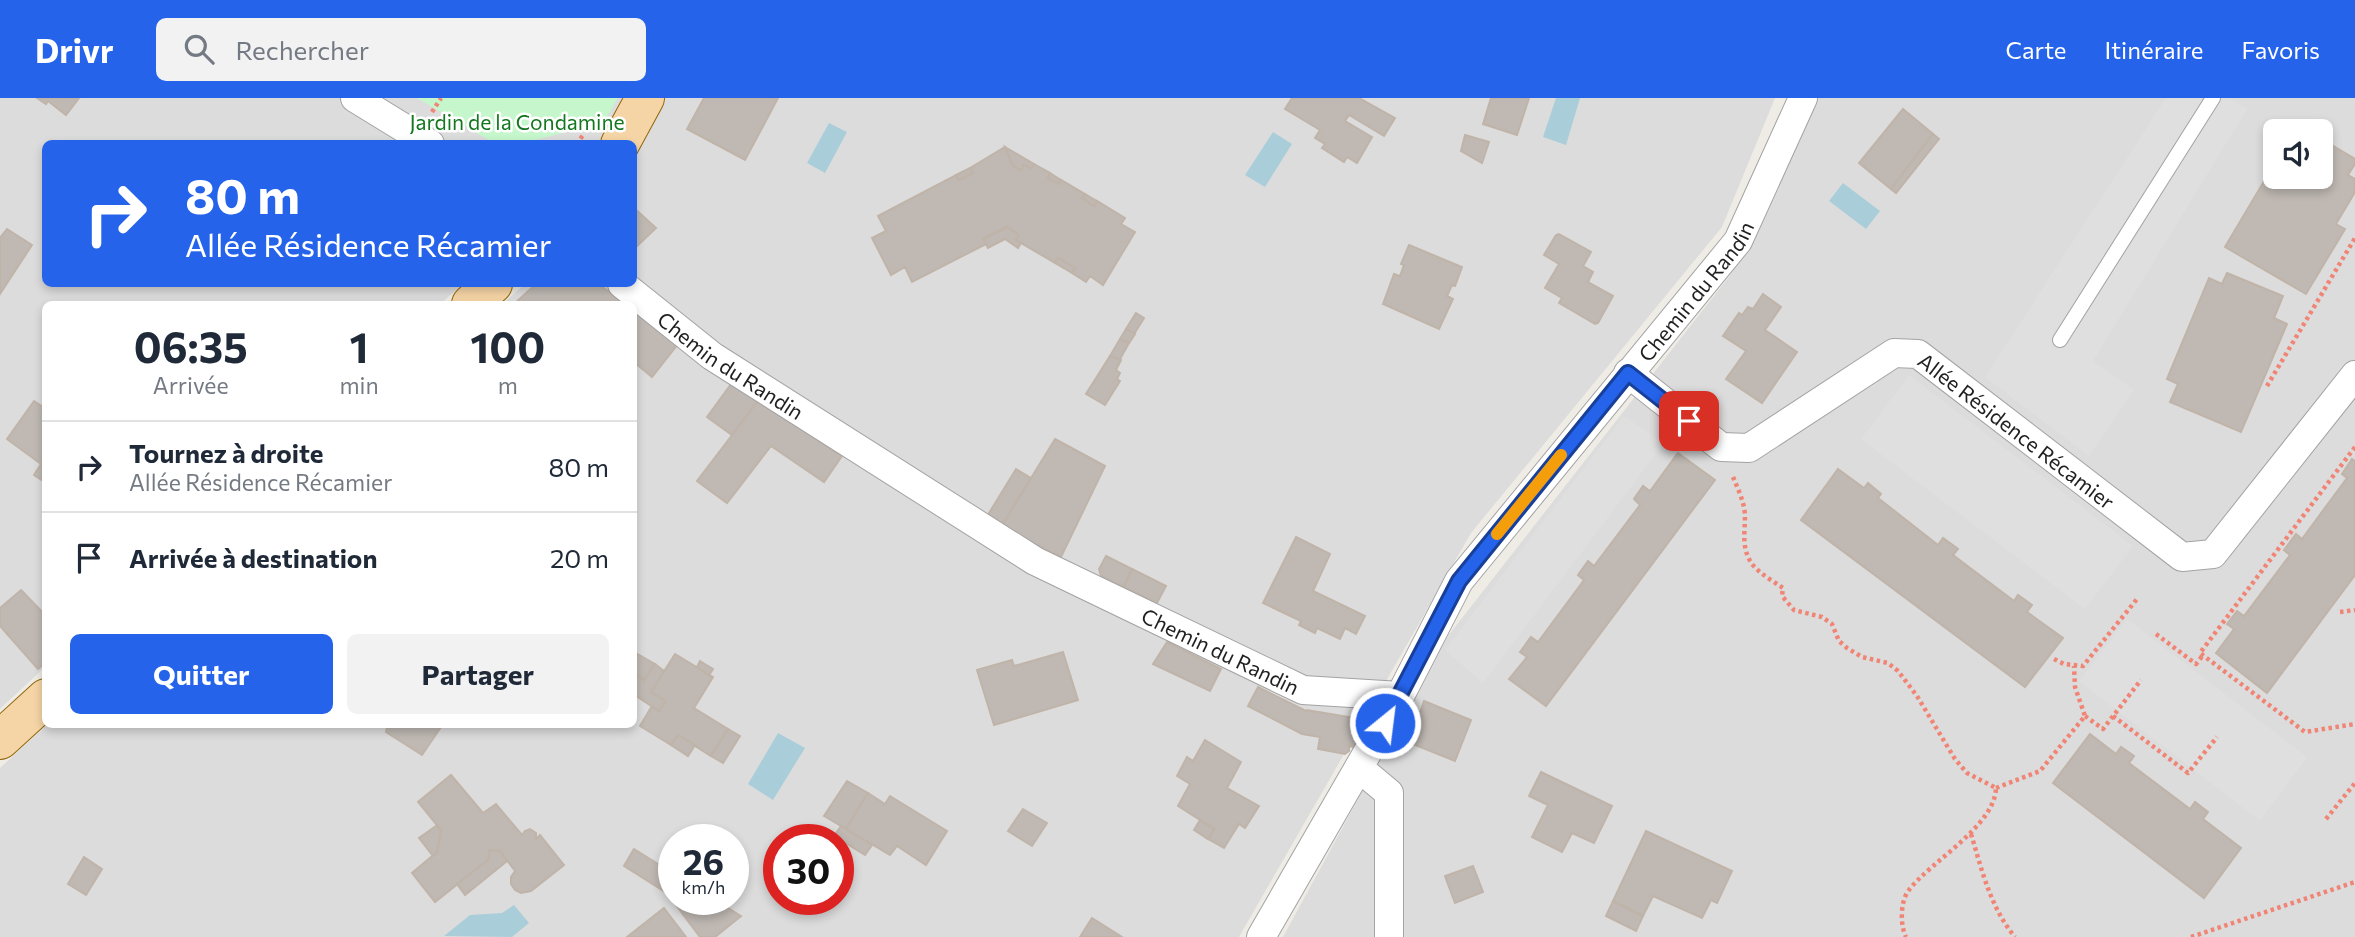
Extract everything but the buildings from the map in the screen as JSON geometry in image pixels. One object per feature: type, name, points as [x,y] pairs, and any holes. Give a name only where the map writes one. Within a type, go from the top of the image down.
[{"type":"main road","points":[[603,137],[645,98]]},
{"type":"main road","points":[[474,301],[490,287]]},
{"type":"main road","points":[[0,740],[42,702]]},
{"type":"street","points":[[355,98],[423,140]]},
{"type":"street","name":"Chemin du Randin","points":[[626,287],[712,356],[1035,561],[1303,690],[1400,696],[1459,581],[1738,241],[1803,98]]},
{"type":"street","name":"Allée Résidence Récamier","points":[[1721,447],[1749,449],[1894,353],[1919,354],[2182,557],[2213,554],[2355,375]]},
{"type":"street","points":[[1628,373],[1721,447]]},
{"type":"street","points":[[1261,937],[1400,696]]},
{"type":"street","points":[[1359,768],[1389,793],[1389,937]]},
{"type":"lane","points":[[2060,340],[2213,98]]},
{"type":"path","points":[[2267,386],[2355,238]]},
{"type":"path","points":[[1721,447],[1742,498],[1745,514],[1743,537],[1752,563],[1783,588],[1782,596],[1794,610],[1822,617],[1832,624],[1839,641],[1847,648],[1862,657],[1888,663],[1898,671],[1967,773],[1996,788],[2040,771],[2085,716]]},
{"type":"path","points":[[2355,447],[2200,653],[2305,732],[2355,724]]},
{"type":"path","points":[[2054,659],[2074,667],[2083,666],[2137,599]]},
{"type":"path","points":[[2340,612],[2355,610]]},
{"type":"path","points":[[2156,634],[2196,664],[2203,655]]},
{"type":"path","points":[[2074,667],[2075,687],[2085,716],[2103,729],[2141,680]]},
{"type":"path","points":[[2113,716],[2188,773],[2217,737]]},
{"type":"path","points":[[2326,819],[2355,783]]},
{"type":"path","points":[[1906,937],[1902,916],[1907,891],[1971,834],[1996,798],[1996,788]]},
{"type":"path","points":[[1971,834],[1993,904],[2015,937]]},
{"type":"path","points":[[2191,937],[2355,882]]},
{"type":"shaded area","points":[[0,98],[628,98],[600,140],[42,140],[42,287],[460,287],[443,301],[42,301],[42,670],[0,709]]},
{"type":"shaded area","points":[[664,98],[1775,98],[1722,227],[1471,533],[1239,937],[0,937],[0,768],[44,728],[637,728],[637,301],[505,301],[522,287],[637,287],[637,145]]},
{"type":"shaded area","points":[[1816,98],[2355,98],[2355,937],[1283,937],[1444,641],[1731,274]]},
{"type":"shaded area","points":[[2166,98],[2229,98],[2247,109],[2093,361],[2134,390],[2089,456],[1985,377]]},
{"type":"shaded area","points":[[1909,375],[2133,546],[2085,609],[1861,439]]},
{"type":"shaded area","points":[[1624,416],[1664,443],[1483,683],[1445,650]]},
{"type":"shaded area","points":[[2127,619],[2307,757],[2260,821],[2079,681]]},
{"type":"green space","name":"Jardin de la Condamine","points":[[417,98],[618,98],[604,122],[535,140],[489,140]]},
{"type":"water","points":[[1556,98],[1580,98],[1566,145],[1543,137]]},
{"type":"water","points":[[829,123],[847,132],[825,173],[807,163]]},
{"type":"water","points":[[1273,132],[1292,144],[1265,187],[1245,175]]},
{"type":"water","points":[[1843,183],[1880,211],[1866,229],[1829,201]]},
{"type":"water","points":[[778,733],[805,748],[773,800],[748,784]]},
{"type":"water","points":[[514,905],[529,923],[512,937],[444,936],[470,915],[502,913]]},
{"type":"slow traffic","points":[[1497,534],[1561,455]]},
{"type":"route","points":[[1385,723],[1459,581],[1628,373],[1689,421]]}]
